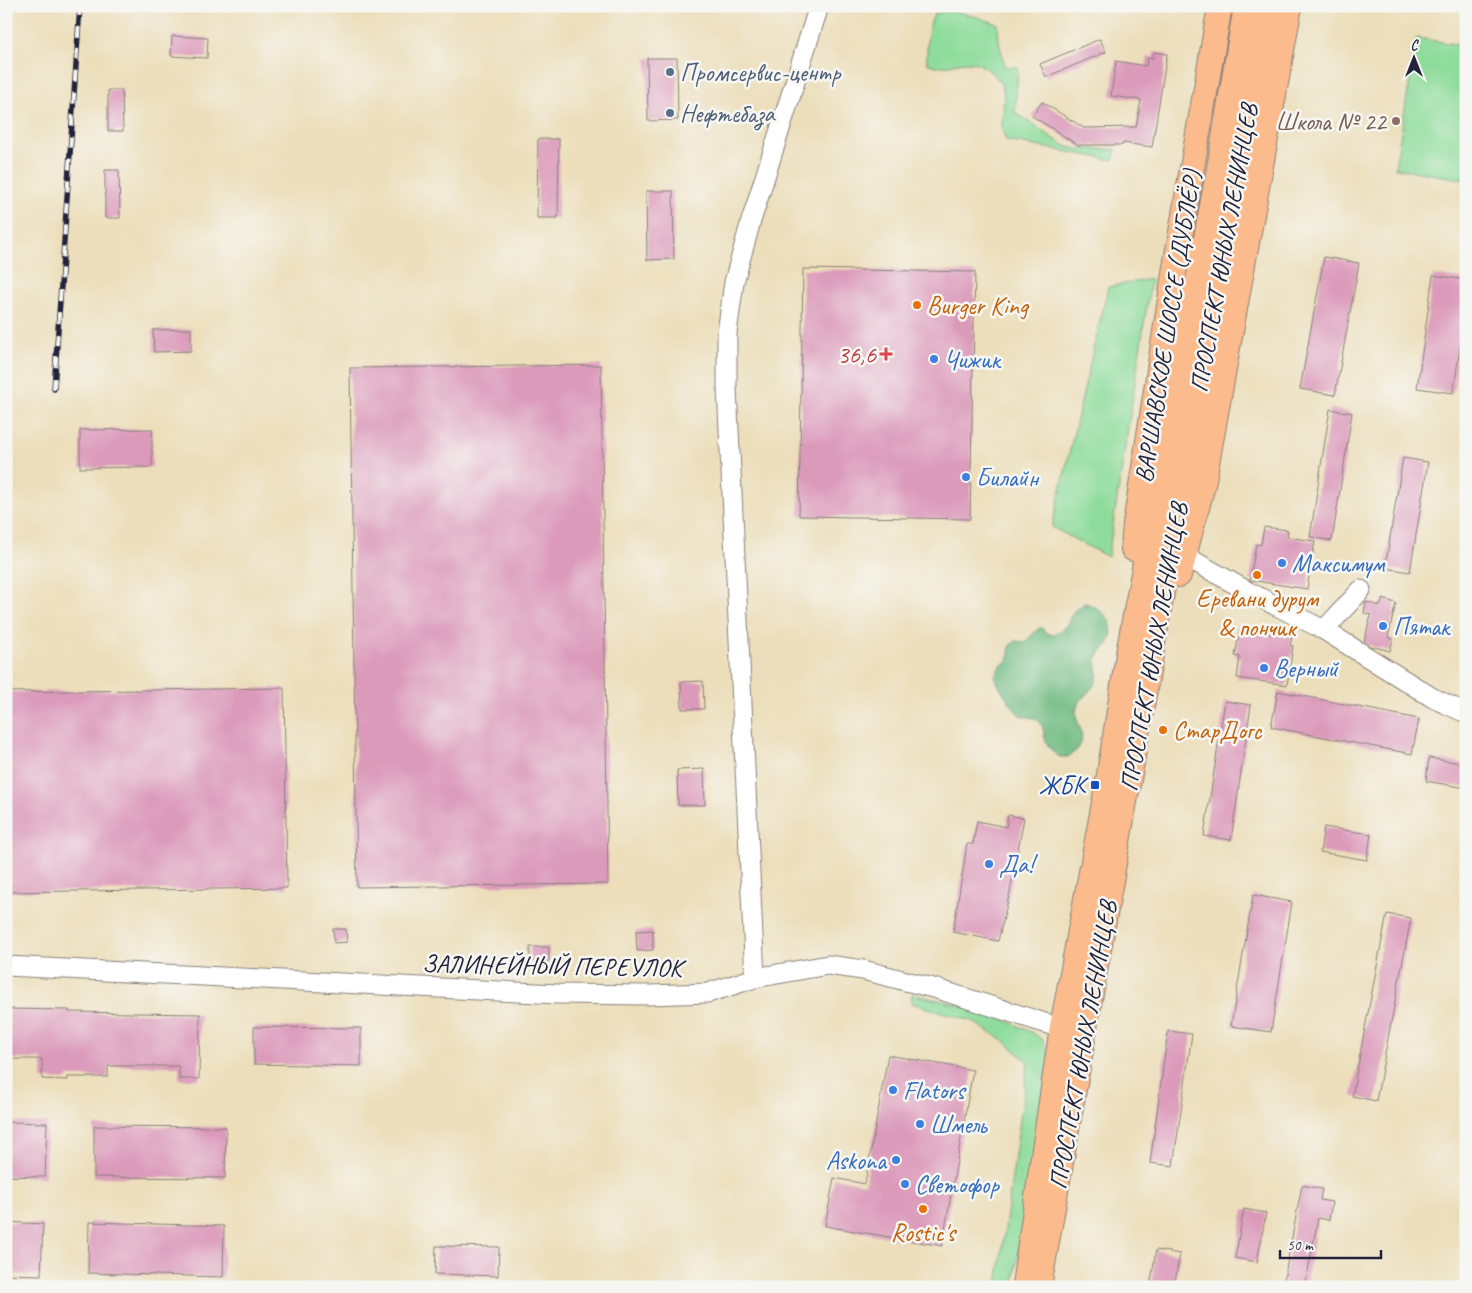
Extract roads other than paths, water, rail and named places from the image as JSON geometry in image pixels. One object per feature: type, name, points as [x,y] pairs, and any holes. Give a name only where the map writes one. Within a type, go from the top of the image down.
[{"type":"main road","name":"ВАРШАВСКОЕ ШОССЕ (ДУБЛЁР)","points":[[1129,648],[1135,524],[1175,267],[1220,6]]},
{"type":"main road","name":"ПРОСПЕКТ ЮНЫХ ЛЕНИНЦЕВ","points":[[1039,1287],[1152,655],[1228,170],[1246,6]]},
{"type":"main road","name":"ПРОСПЕКТ ЮНЫХ ЛЕНИНЦЕВ","points":[[1023,1287],[1062,1028],[1115,741],[1129,648],[1228,170],[1266,6]]},
{"type":"main road","points":[[1152,655],[1185,556],[1203,485],[1290,6]]},
{"type":"street","points":[[755,978],[727,388],[727,333],[734,282],[751,221],[819,6]]},
{"type":"street","points":[[1185,556],[1249,592],[1324,630],[1433,698],[1466,713]]},
{"type":"street","points":[[1324,630],[1361,590]]},
{"type":"street","name":"ЗАЛИНЕЙНЫЙ ПЕРЕУЛОК","points":[[6,966],[558,994],[649,995],[708,993],[755,978],[828,965],[854,969],[937,989],[1084,1035]]},
{"type":"railway","points":[[54,389],[80,6]]},
{"type":"place","name":"Промсервис-центр","points":[[670,72]]},
{"type":"place","name":"Нефтебаза","points":[[670,113]]},
{"type":"place","name":"Школа № 22","points":[[1396,121]]},
{"type":"place","name":"Burger King","points":[[917,305]]},
{"type":"place","name":"36,6","points":[[886,354]]},
{"type":"place","name":"Чижик","points":[[934,359]]},
{"type":"place","name":"Билайн","points":[[966,477]]},
{"type":"place","name":"Максимум","points":[[1282,563]]},
{"type":"place","name":"Еревани дурум & пончик","points":[[1257,575]]},
{"type":"place","name":"Пятак","points":[[1383,626]]},
{"type":"place","name":"Верный","points":[[1264,668]]},
{"type":"place","name":"СтарДогс","points":[[1163,730]]},
{"type":"place","name":"ЖБК","points":[[1095,785]]},
{"type":"place","name":"Да!","points":[[989,864]]},
{"type":"place","name":"Flators","points":[[893,1090]]},
{"type":"place","name":"Шмель","points":[[920,1124]]},
{"type":"place","name":"Askona","points":[[896,1160]]},
{"type":"place","name":"Светофор","points":[[905,1184]]},
{"type":"place","name":"Rostic's","points":[[923,1209]]}]
